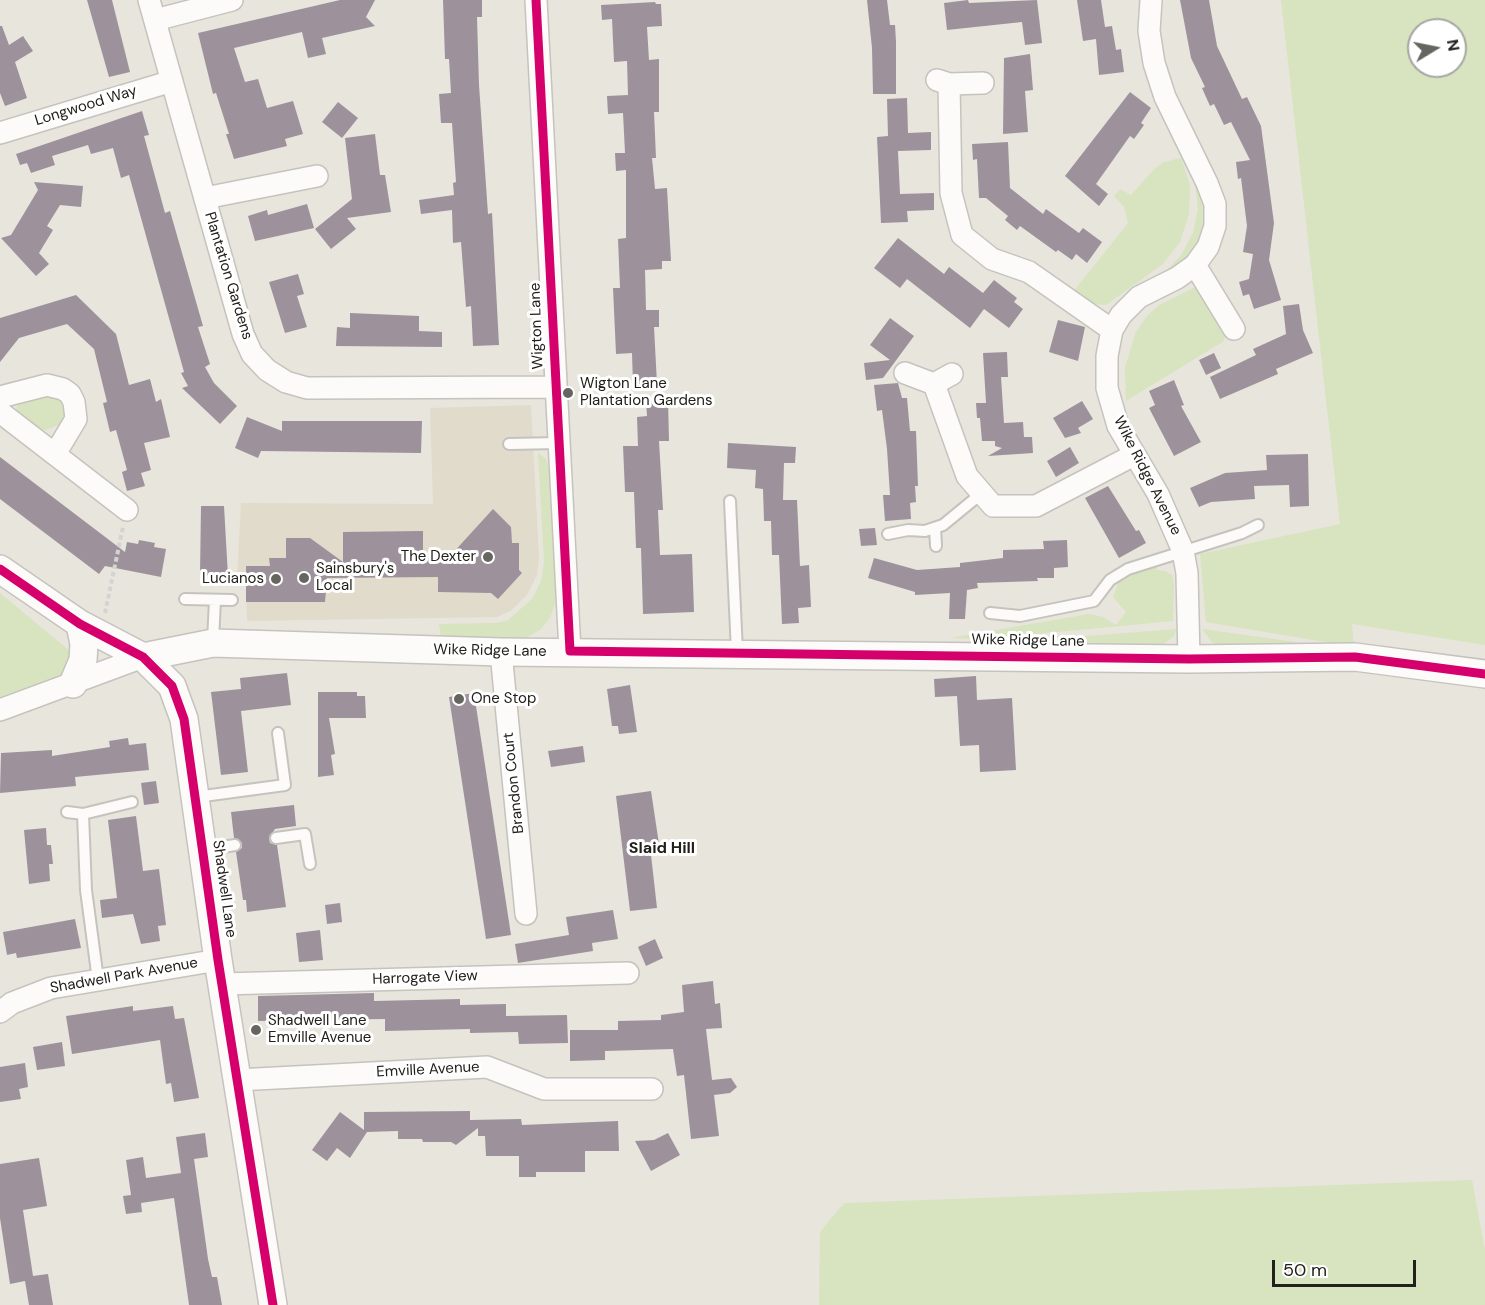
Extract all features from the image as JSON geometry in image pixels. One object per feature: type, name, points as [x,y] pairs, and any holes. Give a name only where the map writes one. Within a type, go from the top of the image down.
[{"type":"street","points":[[152,10],[232,0]]},
{"type":"street","name":"Wigton Lane","points":[[536,0],[554,387],[570,651]]},
{"type":"street","name":"Wike Ridge Avenue","points":[[1151,0],[1149,31],[1154,63],[1165,97],[1215,204],[1215,226],[1208,247],[1195,265],[1177,278],[1139,297],[1121,315],[1112,330],[1107,356],[1107,388],[1118,426],[1158,494],[1183,551],[1187,573],[1189,659]]},
{"type":"street","name":"Plantation Gardens","points":[[152,10],[243,334],[252,354],[267,370],[286,382],[307,388],[554,387]]},
{"type":"street","name":"Longwood Way","points":[[0,133],[172,81]]},
{"type":"street","points":[[983,83],[943,82],[951,193],[962,235],[992,259],[1029,272],[1112,330]]},
{"type":"street","points":[[205,198],[317,176]]},
{"type":"street","points":[[1195,265],[1234,328]]},
{"type":"street","points":[[905,373],[943,379],[967,476],[993,506],[1036,506],[1134,455]]},
{"type":"street","points":[[0,396],[47,385],[56,386],[70,394],[74,402],[76,419],[55,454]]},
{"type":"street","points":[[0,412],[128,510]]},
{"type":"street","name":"Shadwell Lane","points":[[0,569],[89,629],[143,657],[172,686],[184,719],[220,972],[273,1305]]},
{"type":"street","points":[[73,684],[83,660],[84,644],[89,629]]},
{"type":"street","name":"Wike Ridge Lane","points":[[143,657],[213,643],[501,652],[737,652],[1189,659],[1355,657],[1485,674]]},
{"type":"street","name":"Brandon Court","points":[[501,652],[526,914]]},
{"type":"street","points":[[0,710],[143,657]]},
{"type":"street","name":"Shadwell Park Avenue","points":[[0,1012],[12,1003],[51,988],[98,980],[220,972]]},
{"type":"street","name":"Harrogate View","points":[[220,972],[628,973]]},
{"type":"street","name":"Emville Avenue","points":[[237,1080],[487,1068],[544,1089],[652,1089]]},
{"type":"lane","points":[[509,444],[558,443]]},
{"type":"lane","points":[[888,534],[908,530],[925,531],[943,525],[982,494]]},
{"type":"lane","points":[[730,501],[737,652]]},
{"type":"lane","points":[[990,614],[1020,616],[1094,601],[1110,580],[1128,569],[1242,533],[1258,525]]},
{"type":"lane","points":[[935,528],[936,546]]},
{"type":"lane","points":[[185,599],[232,600]]},
{"type":"lane","points":[[213,643],[215,600]]},
{"type":"lane","points":[[196,797],[285,785],[278,733]]},
{"type":"lane","points":[[67,812],[83,814],[132,802]]},
{"type":"lane","points":[[83,814],[86,890],[98,980]]},
{"type":"lane","points":[[276,838],[305,834],[310,864]]},
{"type":"lane","points":[[204,850],[235,845]]},
{"type":"path","points":[[89,629],[109,602],[128,510]]},
{"type":"shaded area","points":[[531,405],[539,557],[537,575],[527,595],[512,610],[497,617],[247,621],[246,577],[237,576],[241,503],[433,504],[430,408]]},
{"type":"green space","points":[[1281,0],[1485,0],[1485,645],[1352,624],[1354,647],[1206,622],[1200,554],[1340,524]]},
{"type":"green space","points":[[1181,158],[1190,185],[1189,214],[1180,242],[1163,264],[1106,305],[1091,304],[1073,292],[1128,223],[1124,207],[1114,196],[1120,189],[1131,195],[1154,169],[1164,162]]},
{"type":"green space","points":[[1195,183],[1202,200],[1204,218],[1201,236],[1193,252],[1180,264],[1164,273],[1181,255],[1193,233],[1198,208]]},
{"type":"green space","points":[[1195,287],[1222,327],[1225,334],[1224,341],[1126,401],[1125,367],[1136,332],[1147,316],[1159,305]]},
{"type":"green space","points":[[45,394],[61,401],[65,413],[61,424],[40,430],[17,413],[16,408],[18,403]]},
{"type":"green space","points":[[538,453],[546,459],[548,465],[555,589],[555,604],[550,618],[540,630],[528,637],[513,641],[441,638],[439,624],[507,621],[533,598],[541,581],[544,562]]},
{"type":"green space","points":[[1156,566],[1157,570],[1172,575],[1174,584],[1173,621],[983,639],[949,638],[1089,614],[1103,617],[1116,625],[1126,612],[1113,597],[1119,581],[1135,572]]},
{"type":"green space","points":[[0,593],[83,662],[85,668],[0,697]]},
{"type":"green space","points":[[1176,629],[1174,636],[1160,647],[988,644]]},
{"type":"green space","points":[[1202,629],[1296,642],[1294,648],[1215,646]]},
{"type":"green space","points":[[1472,1180],[1485,1250],[1485,1305],[819,1305],[820,1232],[844,1203]]},
{"type":"building","points":[[87,0],[112,0],[130,72],[109,77]]},
{"type":"building","points":[[340,0],[375,0],[366,17],[375,26],[322,38],[326,54],[308,58],[302,32],[234,48],[245,82],[258,79],[267,108],[293,101],[303,134],[285,139],[287,146],[234,159],[216,93],[213,94],[198,33]]},
{"type":"building","points":[[443,0],[482,0],[482,17],[477,17],[479,85],[488,214],[492,213],[499,345],[473,346],[471,306],[466,307],[461,242],[453,243],[452,210],[421,214],[419,200],[454,195],[453,183],[456,182],[452,123],[441,123],[439,94],[451,93],[449,59],[445,59]]},
{"type":"building","points":[[867,0],[887,0],[890,25],[895,25],[896,94],[873,94],[872,48]]},
{"type":"building","points":[[968,0],[969,3],[1037,0],[1042,43],[1025,45],[1022,22],[947,30],[944,3]]},
{"type":"building","points":[[1077,0],[1101,0],[1105,27],[1112,26],[1116,50],[1121,49],[1124,72],[1099,75],[1096,39],[1083,41]]},
{"type":"building","points":[[1180,0],[1209,0],[1217,46],[1242,99],[1247,97],[1261,126],[1274,223],[1269,260],[1281,300],[1254,309],[1249,294],[1243,296],[1239,282],[1249,279],[1253,254],[1243,252],[1247,226],[1241,178],[1238,179],[1236,162],[1250,160],[1231,122],[1224,125],[1214,104],[1210,106],[1202,88],[1205,87],[1191,58]]},
{"type":"building","points":[[655,2],[661,4],[662,26],[647,27],[649,60],[659,59],[659,112],[654,112],[656,158],[652,158],[655,189],[667,188],[671,261],[662,261],[662,269],[645,270],[646,310],[659,310],[659,327],[654,327],[657,384],[633,385],[632,353],[616,354],[613,288],[620,288],[618,239],[626,238],[626,170],[616,171],[615,153],[625,153],[623,113],[608,114],[607,96],[628,95],[627,61],[614,62],[612,19],[602,20],[601,5]]},
{"type":"building","points":[[0,26],[2,26],[9,45],[23,36],[33,51],[15,62],[27,98],[5,106],[0,93]]},
{"type":"building","points":[[1030,54],[1033,90],[1025,91],[1028,132],[1003,134],[1004,58]]},
{"type":"building","points":[[1130,92],[1151,108],[1141,123],[1144,125],[1134,139],[1130,136],[1096,184],[1108,194],[1099,206],[1065,176]]},
{"type":"building","points":[[907,98],[908,133],[931,132],[931,150],[898,151],[900,194],[934,193],[934,210],[907,211],[908,222],[881,223],[877,137],[888,136],[887,99]]},
{"type":"building","points":[[338,102],[358,118],[342,138],[322,122]]},
{"type":"building","points":[[142,111],[149,135],[144,136],[165,213],[170,211],[203,326],[198,327],[210,364],[205,367],[214,383],[237,406],[220,424],[182,388],[188,386],[181,373],[184,372],[129,175],[121,178],[113,148],[91,154],[88,145],[52,156],[55,165],[31,173],[27,163],[20,165],[16,154]]},
{"type":"building","points":[[375,134],[380,175],[385,175],[391,212],[347,218],[356,229],[331,249],[315,229],[352,199],[345,138]]},
{"type":"building","points":[[1008,142],[1010,188],[1043,214],[1046,209],[1079,233],[1083,228],[1102,242],[1087,263],[1076,254],[1072,260],[1058,250],[1056,252],[1020,226],[1017,230],[1005,220],[1008,216],[986,198],[979,198],[977,159],[973,160],[972,144]]},
{"type":"building","points":[[34,182],[83,186],[81,207],[60,205],[47,226],[53,230],[39,253],[49,264],[36,276],[1,238],[11,235],[38,190]]},
{"type":"building","points":[[307,204],[314,228],[255,241],[248,216],[267,210],[268,215]]},
{"type":"building","points":[[898,238],[944,274],[949,267],[983,293],[994,280],[1017,298],[1014,302],[1023,309],[1009,328],[984,309],[970,328],[907,279],[900,288],[874,268]]},
{"type":"building","points":[[298,274],[304,294],[297,296],[307,327],[285,333],[269,282]]},
{"type":"building","points":[[76,295],[116,334],[129,385],[150,379],[156,402],[161,399],[170,437],[144,443],[151,470],[141,473],[145,486],[127,491],[122,472],[127,470],[116,430],[110,432],[103,403],[107,402],[94,349],[67,324],[19,338],[0,362],[0,318]]},
{"type":"building","points":[[1299,304],[1303,330],[1313,353],[1276,369],[1278,374],[1220,399],[1210,377],[1256,355],[1253,349],[1286,334],[1283,306]]},
{"type":"building","points":[[350,313],[419,316],[419,331],[442,332],[442,347],[336,346],[337,327],[350,328]]},
{"type":"building","points":[[890,318],[914,336],[883,378],[866,380],[864,363],[890,360],[870,345]]},
{"type":"building","points":[[1058,320],[1085,327],[1078,361],[1049,352]]},
{"type":"building","points":[[1007,352],[1008,377],[1001,377],[1004,423],[1023,422],[1024,437],[1032,437],[1033,453],[988,456],[1002,448],[995,446],[995,441],[982,441],[980,418],[977,418],[976,403],[986,403],[983,353]]},
{"type":"building","points":[[1214,353],[1221,368],[1206,375],[1199,360]]},
{"type":"building","points":[[1174,380],[1184,405],[1181,406],[1201,442],[1174,456],[1149,408],[1155,405],[1149,391]]},
{"type":"building","points":[[898,383],[902,398],[907,398],[910,431],[916,431],[918,486],[915,486],[916,502],[910,503],[911,519],[885,521],[883,495],[890,495],[887,449],[882,410],[877,411],[874,385]]},
{"type":"building","points":[[668,399],[669,441],[659,441],[663,510],[658,510],[660,555],[692,554],[694,612],[643,614],[641,548],[636,548],[634,492],[625,492],[623,446],[638,446],[637,417],[647,416],[646,400]]},
{"type":"building","points":[[1082,401],[1093,419],[1078,428],[1081,433],[1065,438],[1053,418]]},
{"type":"building","points":[[247,417],[282,431],[282,421],[422,421],[421,453],[261,451],[258,458],[235,448]]},
{"type":"building","points":[[728,443],[796,447],[795,463],[784,463],[783,500],[797,500],[800,566],[809,565],[811,607],[798,608],[799,623],[782,624],[779,555],[772,555],[771,521],[764,521],[763,489],[755,488],[756,470],[727,468]]},
{"type":"building","points":[[1070,447],[1079,463],[1056,477],[1047,461]]},
{"type":"building","points":[[1308,454],[1309,506],[1290,507],[1289,485],[1254,486],[1255,499],[1211,502],[1199,507],[1190,488],[1225,473],[1267,470],[1266,455]]},
{"type":"building","points":[[0,457],[125,552],[127,542],[138,544],[139,540],[155,543],[154,547],[166,549],[161,577],[105,566],[99,574],[0,499]]},
{"type":"building","points":[[1108,486],[1146,543],[1119,558],[1085,498]]},
{"type":"building","points":[[201,506],[224,506],[228,576],[200,575]]},
{"type":"building","points":[[493,509],[511,527],[512,543],[519,543],[519,570],[522,573],[498,599],[491,593],[438,592],[438,577],[327,578],[325,602],[246,602],[246,566],[270,566],[269,558],[286,558],[286,538],[310,538],[343,562],[343,532],[423,531],[423,556],[451,555]]},
{"type":"building","points":[[875,528],[877,545],[861,546],[859,529]]},
{"type":"building","points":[[1067,540],[1068,567],[1054,568],[1054,578],[1037,578],[1038,581],[977,583],[978,588],[967,590],[965,619],[949,619],[950,593],[915,595],[915,592],[868,578],[874,558],[917,570],[960,567],[960,563],[1003,558],[1003,550],[1044,549],[1043,541]]},
{"type":"building","points":[[287,673],[291,705],[241,711],[248,772],[221,775],[211,692],[241,689],[240,678]]},
{"type":"building","points":[[976,676],[977,700],[1012,698],[1016,770],[980,772],[979,745],[960,746],[957,696],[935,697],[934,679]]},
{"type":"building","points":[[630,685],[637,732],[619,734],[618,726],[612,726],[607,689]]},
{"type":"building","points":[[318,692],[357,692],[357,696],[365,696],[366,718],[329,718],[335,754],[331,755],[334,775],[318,777]]},
{"type":"building","points":[[474,693],[511,935],[486,939],[449,697]]},
{"type":"building","points":[[128,738],[129,745],[146,743],[149,770],[75,777],[76,786],[0,793],[1,753],[52,750],[52,756],[110,747],[109,741]]},
{"type":"building","points":[[583,746],[585,762],[551,767],[548,751]]},
{"type":"building","points":[[156,781],[159,803],[144,805],[141,783]]},
{"type":"building","points":[[651,791],[659,844],[650,846],[657,908],[630,911],[616,796]]},
{"type":"building","points":[[294,805],[296,826],[275,829],[269,838],[270,843],[277,845],[286,907],[247,912],[236,852],[242,848],[242,843],[234,838],[231,812]]},
{"type":"building","points":[[136,816],[143,871],[159,869],[166,925],[158,926],[160,941],[141,944],[133,914],[102,918],[100,900],[117,898],[108,820]]},
{"type":"building","points":[[46,828],[47,845],[51,845],[53,864],[49,864],[50,881],[29,884],[24,830]]},
{"type":"building","points":[[340,903],[342,922],[327,924],[325,905]]},
{"type":"building","points":[[613,910],[618,939],[592,943],[593,951],[518,963],[515,944],[569,935],[566,917]]},
{"type":"building","points":[[75,919],[81,948],[17,958],[16,953],[7,955],[3,932]]},
{"type":"building","points":[[320,930],[323,960],[299,962],[296,933]]},
{"type":"building","points":[[655,939],[663,958],[646,966],[638,947]]},
{"type":"building","points":[[713,981],[715,1004],[720,1003],[722,1028],[706,1029],[712,1080],[731,1078],[737,1087],[730,1093],[714,1095],[719,1136],[691,1139],[684,1075],[677,1076],[673,1049],[605,1051],[605,1060],[570,1061],[570,1030],[618,1030],[618,1021],[661,1020],[661,1015],[684,1012],[682,985]]},
{"type":"building","points":[[374,993],[374,1001],[460,999],[460,1005],[506,1004],[506,1016],[567,1015],[568,1043],[519,1044],[518,1032],[470,1033],[470,1029],[385,1031],[385,1019],[258,1021],[258,996]]},
{"type":"building","points":[[133,1006],[133,1011],[173,1006],[175,1019],[184,1018],[199,1098],[174,1102],[171,1083],[166,1084],[160,1040],[72,1054],[66,1016]]},
{"type":"building","points":[[62,1042],[65,1066],[37,1070],[33,1047]]},
{"type":"building","points":[[25,1063],[28,1087],[19,1089],[21,1099],[0,1102],[0,1067]]},
{"type":"building","points":[[470,1111],[470,1120],[521,1119],[522,1125],[618,1121],[619,1151],[585,1151],[585,1172],[536,1172],[536,1177],[519,1177],[519,1156],[486,1156],[485,1136],[478,1136],[478,1128],[456,1145],[451,1142],[423,1142],[422,1139],[398,1139],[398,1131],[367,1132],[350,1158],[337,1148],[327,1161],[312,1150],[340,1112],[364,1130],[364,1112]]},
{"type":"building","points":[[205,1133],[208,1157],[194,1159],[208,1259],[212,1277],[217,1277],[222,1305],[189,1305],[174,1198],[141,1203],[142,1212],[126,1214],[123,1196],[131,1195],[126,1160],[143,1157],[146,1178],[181,1173],[176,1137]]},
{"type":"building","points":[[668,1133],[680,1155],[651,1171],[635,1141],[654,1140]]},
{"type":"building","points":[[39,1158],[47,1206],[23,1210],[33,1276],[48,1274],[53,1305],[29,1305],[25,1281],[10,1284],[0,1218],[0,1164]]},
{"type":"cycle path","points":[[536,0],[570,651],[1189,659],[1355,657],[1485,674]]},
{"type":"cycle path","points":[[0,569],[80,624],[143,657],[172,686],[184,719],[218,960],[273,1305]]},
{"type":"place","name":"Wigton Lane Plantation Gardens","points":[[568,393]]},
{"type":"place","name":"The Dexter","points":[[488,557]]},
{"type":"place","name":"Sainsbury's Local","points":[[304,578]]},
{"type":"place","name":"Lucianos","points":[[276,579]]},
{"type":"place","name":"One Stop","points":[[459,699]]},
{"type":"place","name":"Shadwell Lane Emville Avenue","points":[[256,1030]]},
{"type":"district","name":"Slaid Hill","points":[[662,849]]}]
